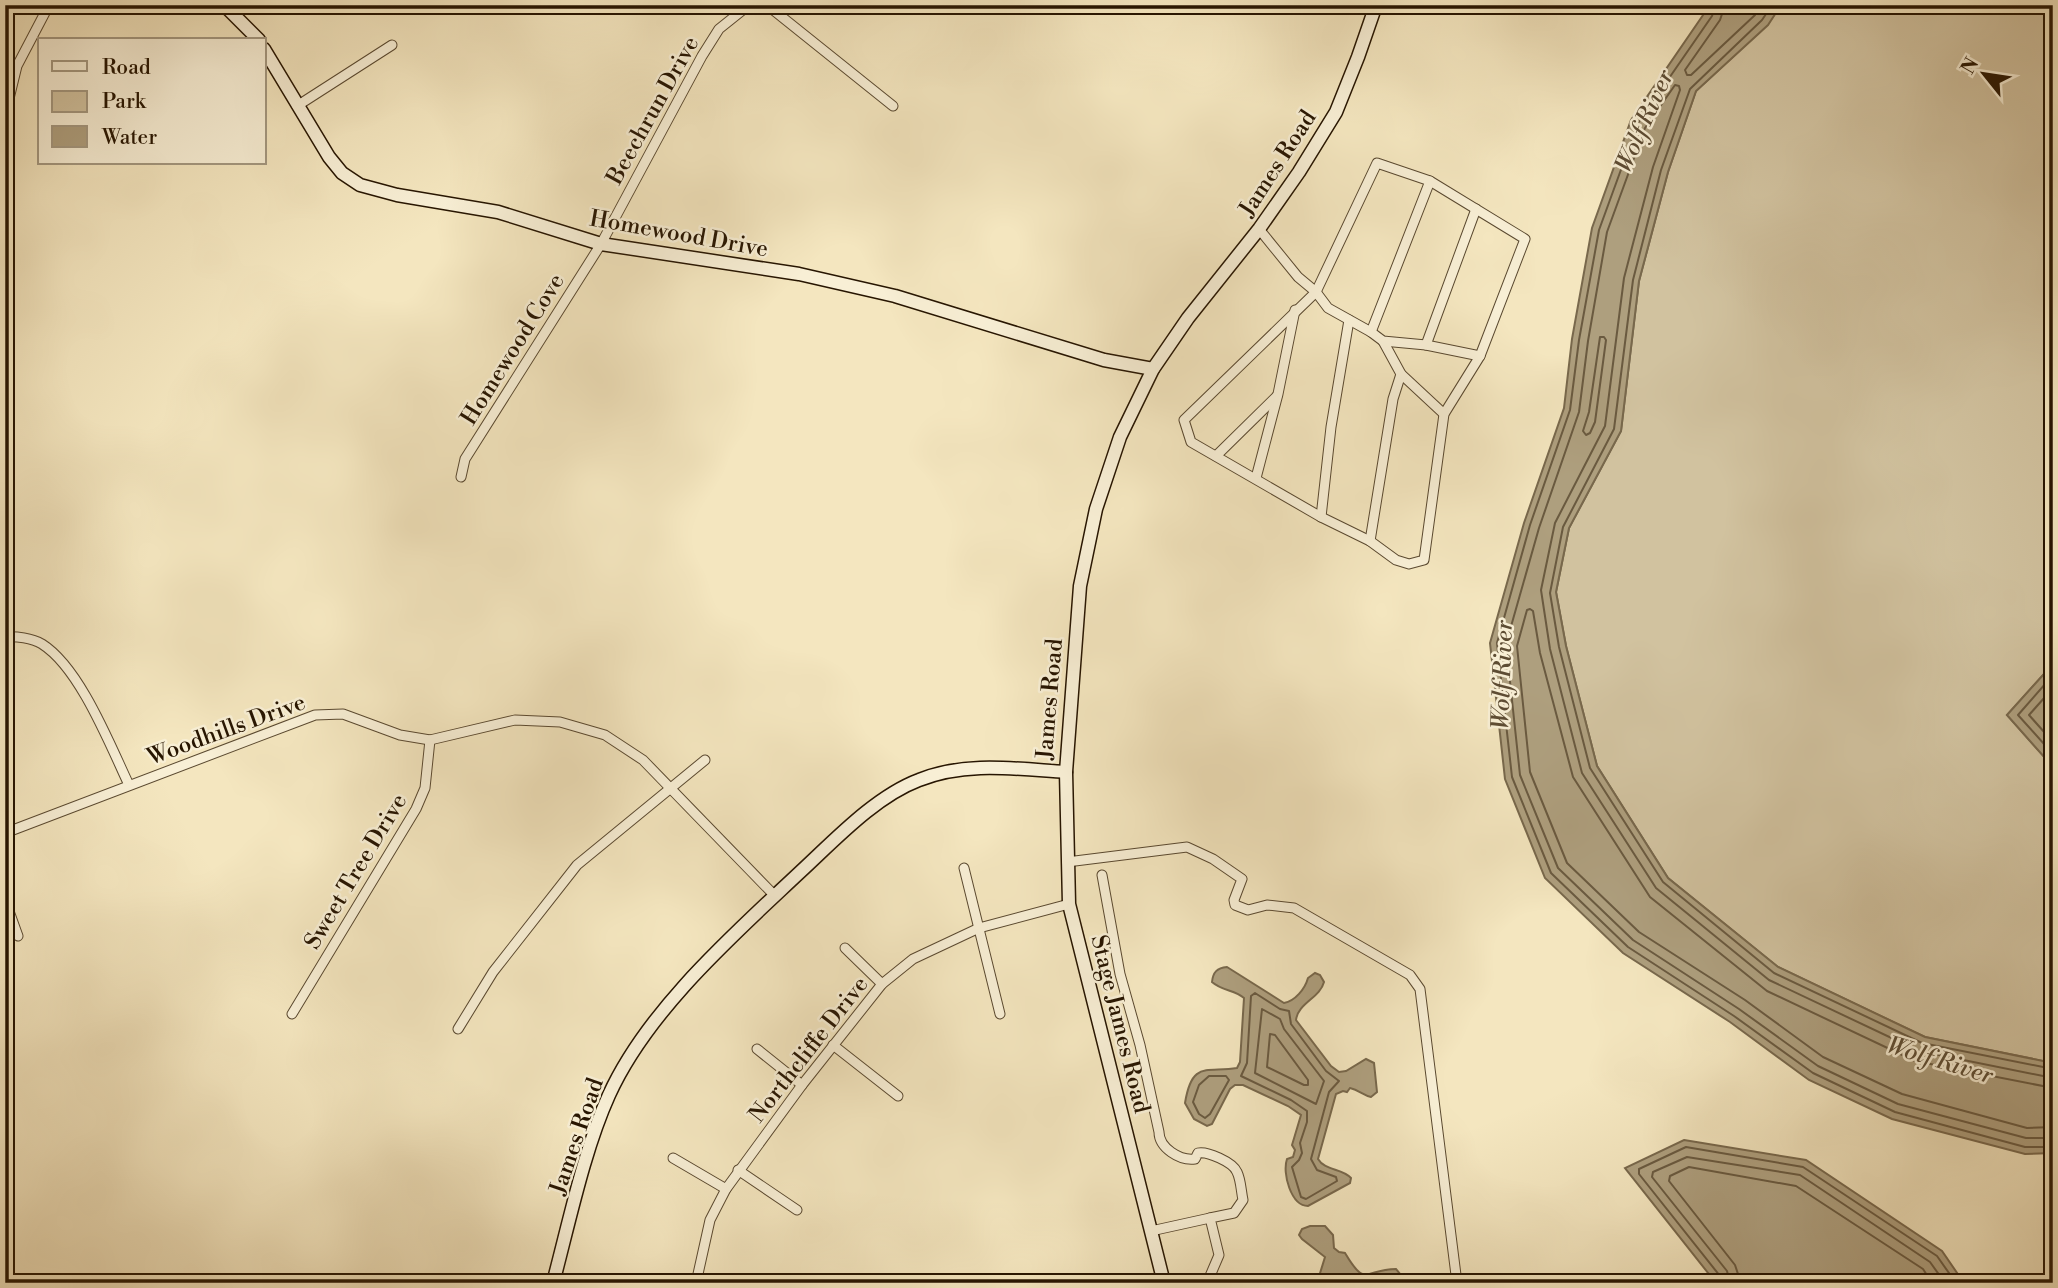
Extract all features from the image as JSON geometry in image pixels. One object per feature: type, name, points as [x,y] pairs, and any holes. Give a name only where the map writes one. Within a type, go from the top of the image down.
[{"type":"street","points":[[5,115],[17,66],[49,5]]},
{"type":"street","points":[[224,5],[258,38]]},
{"type":"street","name":"Beechrun Drive","points":[[601,244],[702,56],[719,29],[749,5]]},
{"type":"street","points":[[767,5],[893,106]]},
{"type":"street","name":"James Road","points":[[553,1283],[585,1165],[608,1096],[650,1029],[733,935],[860,818],[917,780],[968,769],[1066,772],[1080,586],[1096,509],[1120,437],[1153,369],[1188,318],[1259,229],[1336,112],[1376,5]]},
{"type":"street","points":[[297,106],[392,46]]},
{"type":"street","name":"Homewood Drive","points":[[266,52],[329,157],[342,173],[360,186],[498,212],[601,244],[799,274],[872,291],[1104,360],[1153,369]]},
{"type":"street","points":[[1377,163],[1430,181],[1525,239],[1480,356],[1444,414],[1424,560],[1409,564],[1396,561],[1370,541],[1321,517],[1191,442],[1184,420],[1294,310],[1316,292],[1377,163]]},
{"type":"street","points":[[1371,332],[1430,181]]},
{"type":"street","points":[[1426,345],[1476,209]]},
{"type":"street","points":[[1259,229],[1328,309],[1383,341],[1401,374],[1444,414]]},
{"type":"street","name":"Homewood Cove","points":[[461,477],[465,459],[601,244]]},
{"type":"street","points":[[1256,478],[1278,394],[1294,310]]},
{"type":"street","points":[[1321,517],[1331,427],[1349,320]]},
{"type":"street","points":[[1383,341],[1426,345],[1480,356]]},
{"type":"street","points":[[1370,541],[1393,399],[1401,374]]},
{"type":"street","points":[[1216,456],[1278,394]]},
{"type":"street","points":[[5,637],[14,636],[40,643],[56,656],[89,700],[130,785]]},
{"type":"street","name":"Woodhills Drive","points":[[5,833],[315,715],[343,714],[400,735],[430,740],[516,720],[560,722],[605,734],[643,760],[775,896]]},
{"type":"street","name":"Sweet Tree Drive","points":[[292,1014],[421,799],[427,777],[430,740]]},
{"type":"street","points":[[458,1029],[493,972],[577,865],[705,760]]},
{"type":"street","name":"Stage James Road","points":[[1066,772],[1069,904],[1164,1283]]},
{"type":"street","points":[[1067,862],[1187,847],[1213,859],[1242,879],[1234,900],[1235,905],[1248,910],[1267,905],[1294,908],[1410,975],[1420,989],[1457,1283]]},
{"type":"street","points":[[964,868],[1000,1013]]},
{"type":"street","points":[[1102,875],[1120,974],[1140,1045],[1159,1140],[1164,1147],[1189,1160],[1204,1152],[1234,1167],[1238,1172],[1243,1200],[1234,1213],[1151,1231]]},
{"type":"street","points":[[5,900],[18,936]]},
{"type":"street","name":"Northcliffe Drive","points":[[696,1283],[710,1220],[726,1189],[802,1085],[882,984],[914,959],[979,928],[1069,904]]},
{"type":"street","points":[[845,948],[882,984]]},
{"type":"street","points":[[833,1045],[898,1096]]},
{"type":"street","points":[[757,1049],[802,1085]]},
{"type":"street","points":[[673,1158],[726,1189]]},
{"type":"street","points":[[738,1170],[797,1210]]},
{"type":"street","points":[[1207,1283],[1219,1255],[1210,1218]]},
{"type":"green space","points":[[1781,5],[2053,5],[2053,664],[2007,715],[2046,759],[2053,762],[2053,1063],[1925,1037],[1778,967],[1668,878],[1597,766],[1566,646],[1556,592],[1569,528],[1621,431],[1639,281],[1668,172],[1696,91],[1767,25]]},
{"type":"water","name":"Wolf River","points":[[1710,5],[1781,5],[1768,25],[1696,91],[1668,172],[1639,281],[1621,431],[1569,528],[1556,592],[1566,646],[1597,766],[1668,878],[1778,967],[1925,1037],[2053,1063],[2053,1153],[2025,1154],[1892,1119],[1809,1080],[1730,1022],[1623,953],[1545,878],[1505,779],[1490,643],[1524,523],[1564,408],[1572,339],[1592,228],[1631,120]]},
{"type":"water","points":[[2053,664],[2053,762],[2046,759],[2007,715]]},
{"type":"water","points":[[1227,967],[1284,1003],[1299,994],[1308,978],[1315,973],[1320,975],[1324,982],[1322,988],[1301,1009],[1296,1020],[1331,1066],[1339,1072],[1346,1071],[1366,1059],[1374,1063],[1377,1092],[1371,1097],[1350,1088],[1347,1092],[1336,1094],[1318,1159],[1325,1166],[1351,1178],[1350,1183],[1308,1206],[1302,1205],[1293,1195],[1286,1172],[1287,1159],[1293,1157],[1295,1150],[1292,1145],[1301,1115],[1243,1085],[1235,1085],[1230,1089],[1212,1124],[1207,1126],[1194,1119],[1185,1103],[1188,1089],[1197,1074],[1202,1071],[1237,1068],[1240,1062],[1244,998],[1212,982],[1216,971]]},
{"type":"water","points":[[1684,1140],[1806,1160],[1942,1251],[1964,1283],[1716,1283],[1625,1168]]},
{"type":"water","points":[[1325,1226],[1333,1235],[1334,1248],[1345,1253],[1362,1274],[1396,1269],[1401,1275],[1401,1283],[1317,1283],[1325,1257],[1299,1235],[1302,1229]]}]
